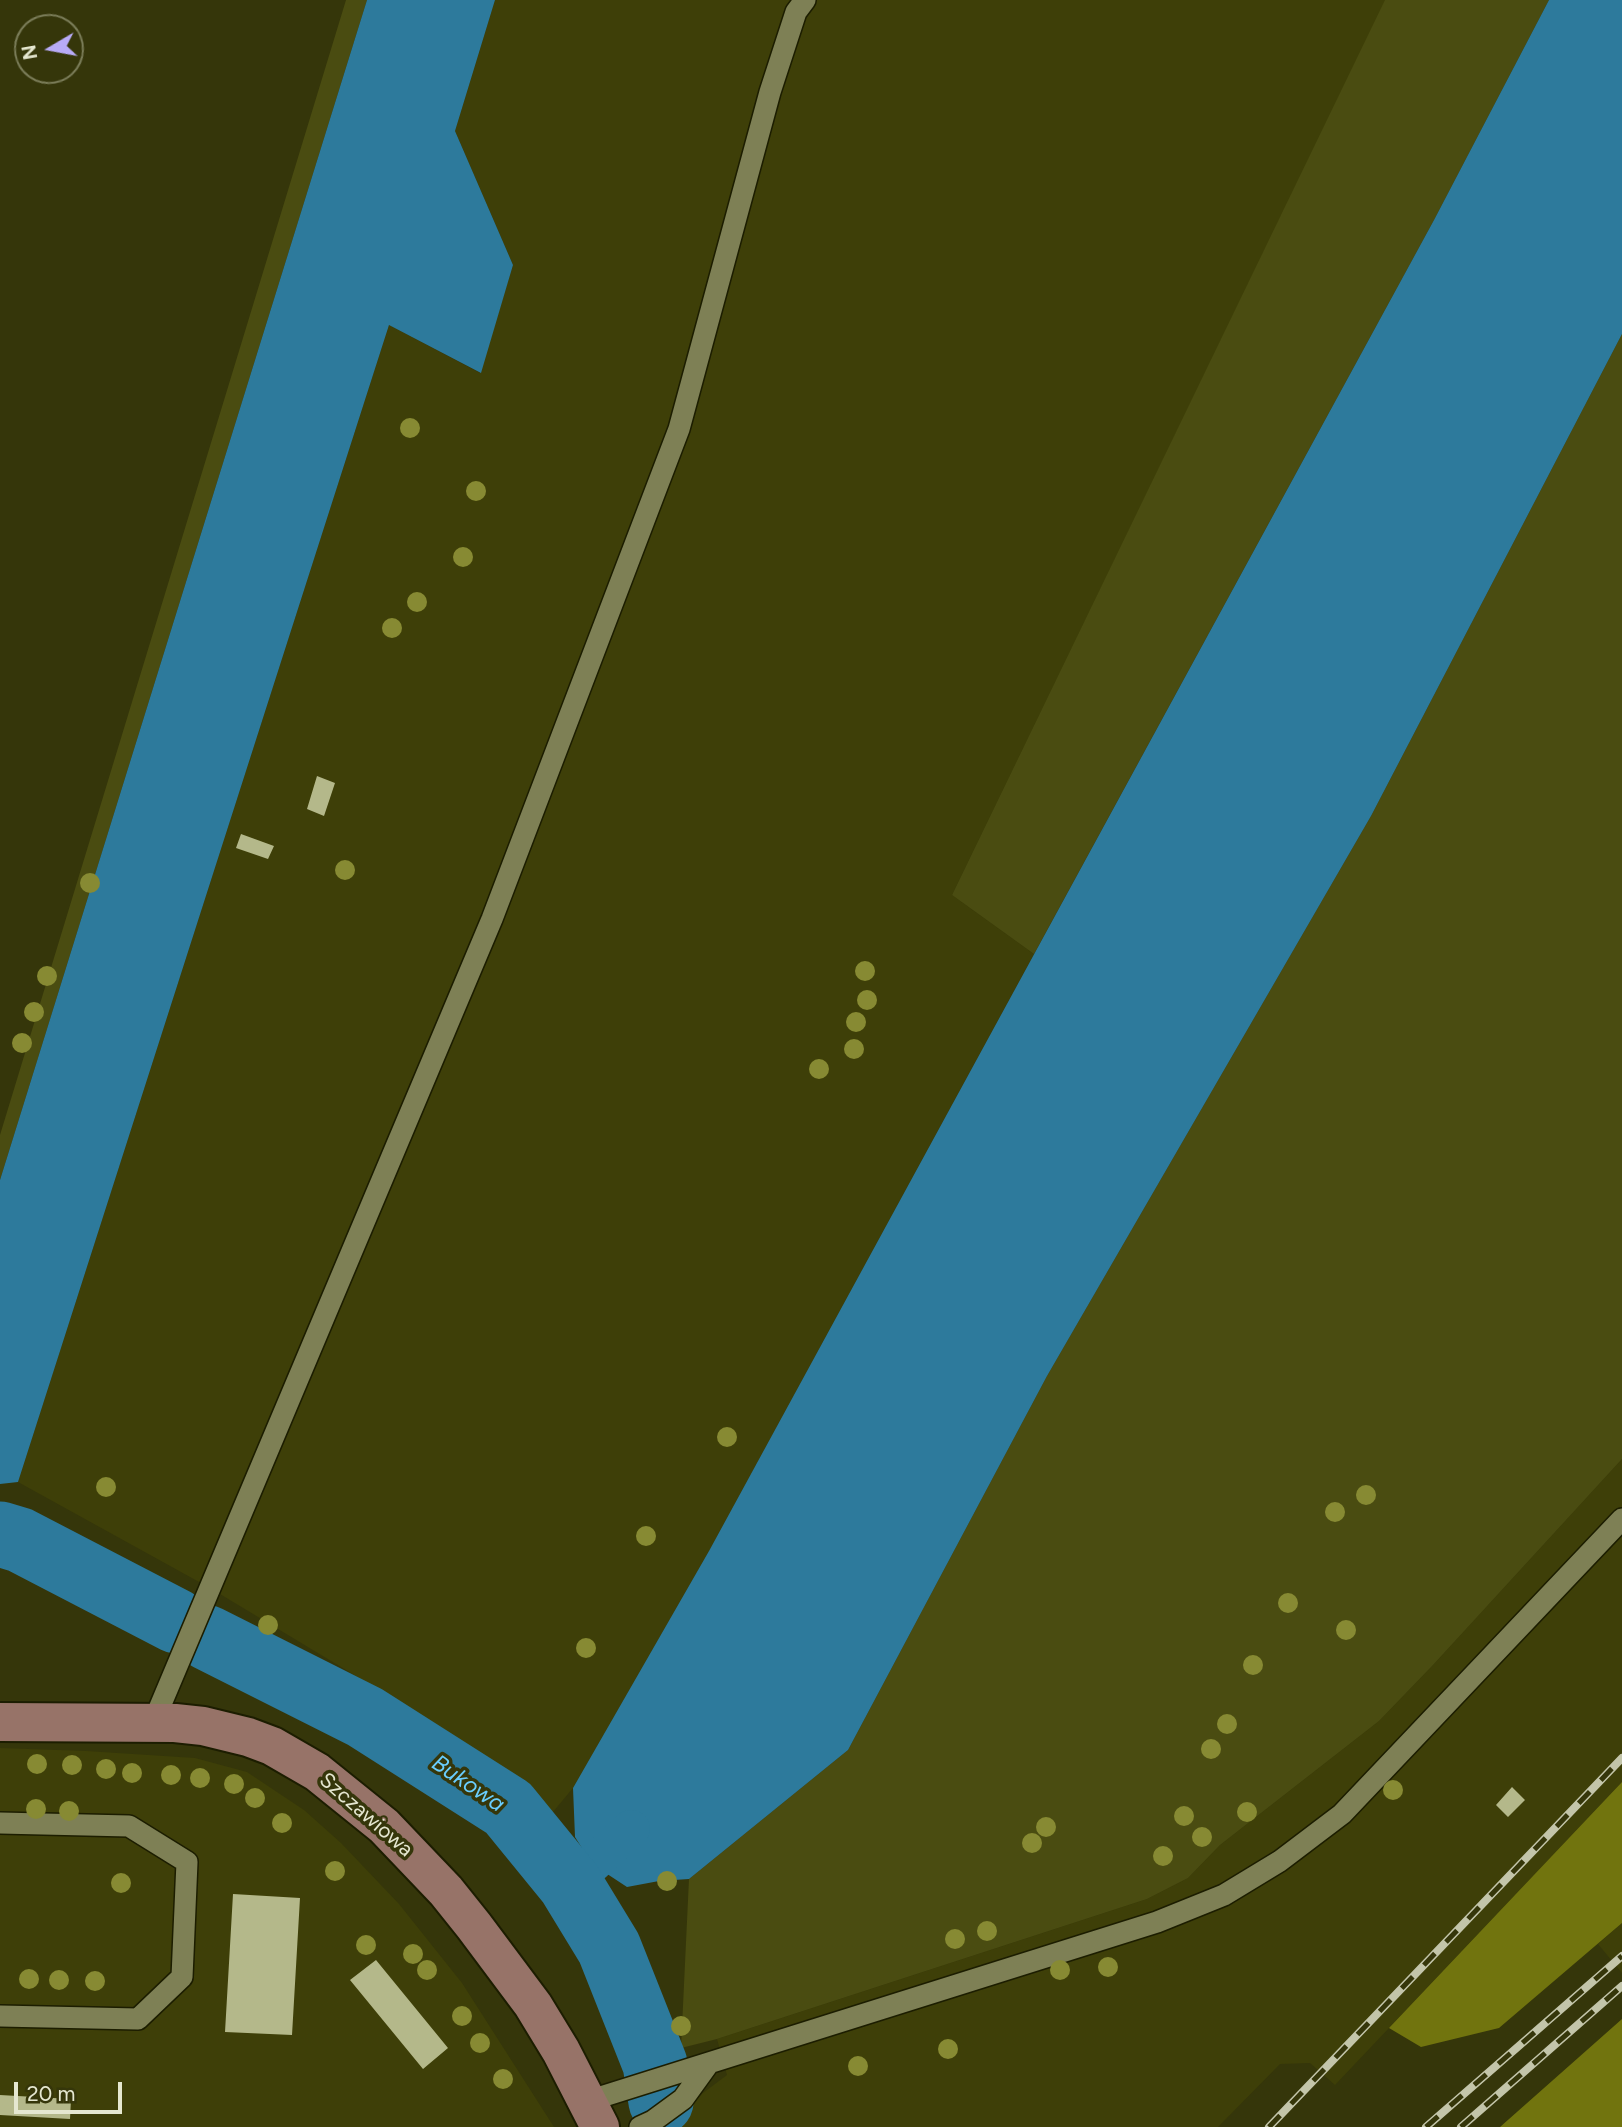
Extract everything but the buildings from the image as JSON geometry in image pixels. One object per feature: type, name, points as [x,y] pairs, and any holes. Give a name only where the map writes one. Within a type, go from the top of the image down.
[{"type":"street","name":"Szczawiowa","points":[[0,1722],[203,1726],[272,1746],[317,1772],[352,1798],[418,1861],[474,1926],[533,2005],[561,2050],[594,2114]]},
{"type":"lane","points":[[153,1723],[492,919],[679,429],[770,92],[796,12],[805,0]]},
{"type":"lane","points":[[594,2114],[643,2084],[1145,1926],[1224,1895],[1280,1861],[1342,1814],[1622,1519]]},
{"type":"lane","points":[[0,1823],[129,1826],[187,1862],[182,1977],[138,2019],[0,2016]]},
{"type":"lane","points":[[640,2127],[653,2121],[682,2099],[709,2063]]},
{"type":"shaded area","points":[[346,0],[367,0],[0,1180],[0,1135]]},
{"type":"shaded area","points":[[495,0],[1386,0],[952,895],[1034,954],[709,1551],[573,1788],[547,1819],[444,1729],[210,1588],[18,1482],[389,325],[480,373],[513,265],[455,131]]},
{"type":"shaded area","points":[[1385,0],[1549,0],[1434,220],[1034,954],[952,895]]},
{"type":"shaded area","points":[[1622,334],[1622,1459],[1379,1721],[1220,1845],[1188,1878],[1147,1899],[717,2039],[681,2048],[689,1879],[848,1750],[1047,1376],[1371,816]]},
{"type":"shaded area","points":[[1622,1459],[1622,1782],[1335,2085],[1310,2063],[1280,2064],[1218,2127],[671,2127],[703,2093],[727,2075],[717,2039],[1147,1899],[1188,1878],[1220,1845],[1379,1721]]},
{"type":"shaded area","points":[[0,1748],[195,1758],[247,1772],[304,1810],[341,1843],[399,1904],[462,1983],[554,2127],[0,2127]]},
{"type":"shaded area","points":[[1622,1782],[1622,1923],[1499,2028],[1421,2047],[1389,2028]]},
{"type":"shaded area","points":[[1622,1923],[1622,1973],[1598,1944]]},
{"type":"shaded area","points":[[1622,2019],[1622,2127],[1500,2127]]},
{"type":"water","points":[[367,0],[495,0],[455,131],[513,265],[481,373],[389,325],[18,1482],[0,1484],[0,1180]]},
{"type":"water","points":[[1549,0],[1622,0],[1622,334],[1371,816],[1047,1376],[848,1750],[689,1879],[627,1887],[592,1864],[575,1837],[573,1788],[709,1551],[1434,220]]},
{"type":"waterway","name":"Bukowa","points":[[0,1534],[20,1540],[176,1621]]},
{"type":"waterway","name":"Bukowa","points":[[208,1638],[365,1717],[508,1808],[570,1884],[609,1948],[655,2064],[661,2102]]},
{"type":"waterway","points":[[570,1884],[631,1829]]},
{"type":"railway","points":[[1269,2127],[1622,1758]]},
{"type":"railway","points":[[1426,2127],[1622,1956]]},
{"type":"railway","points":[[1461,2127],[1622,1986]]}]
